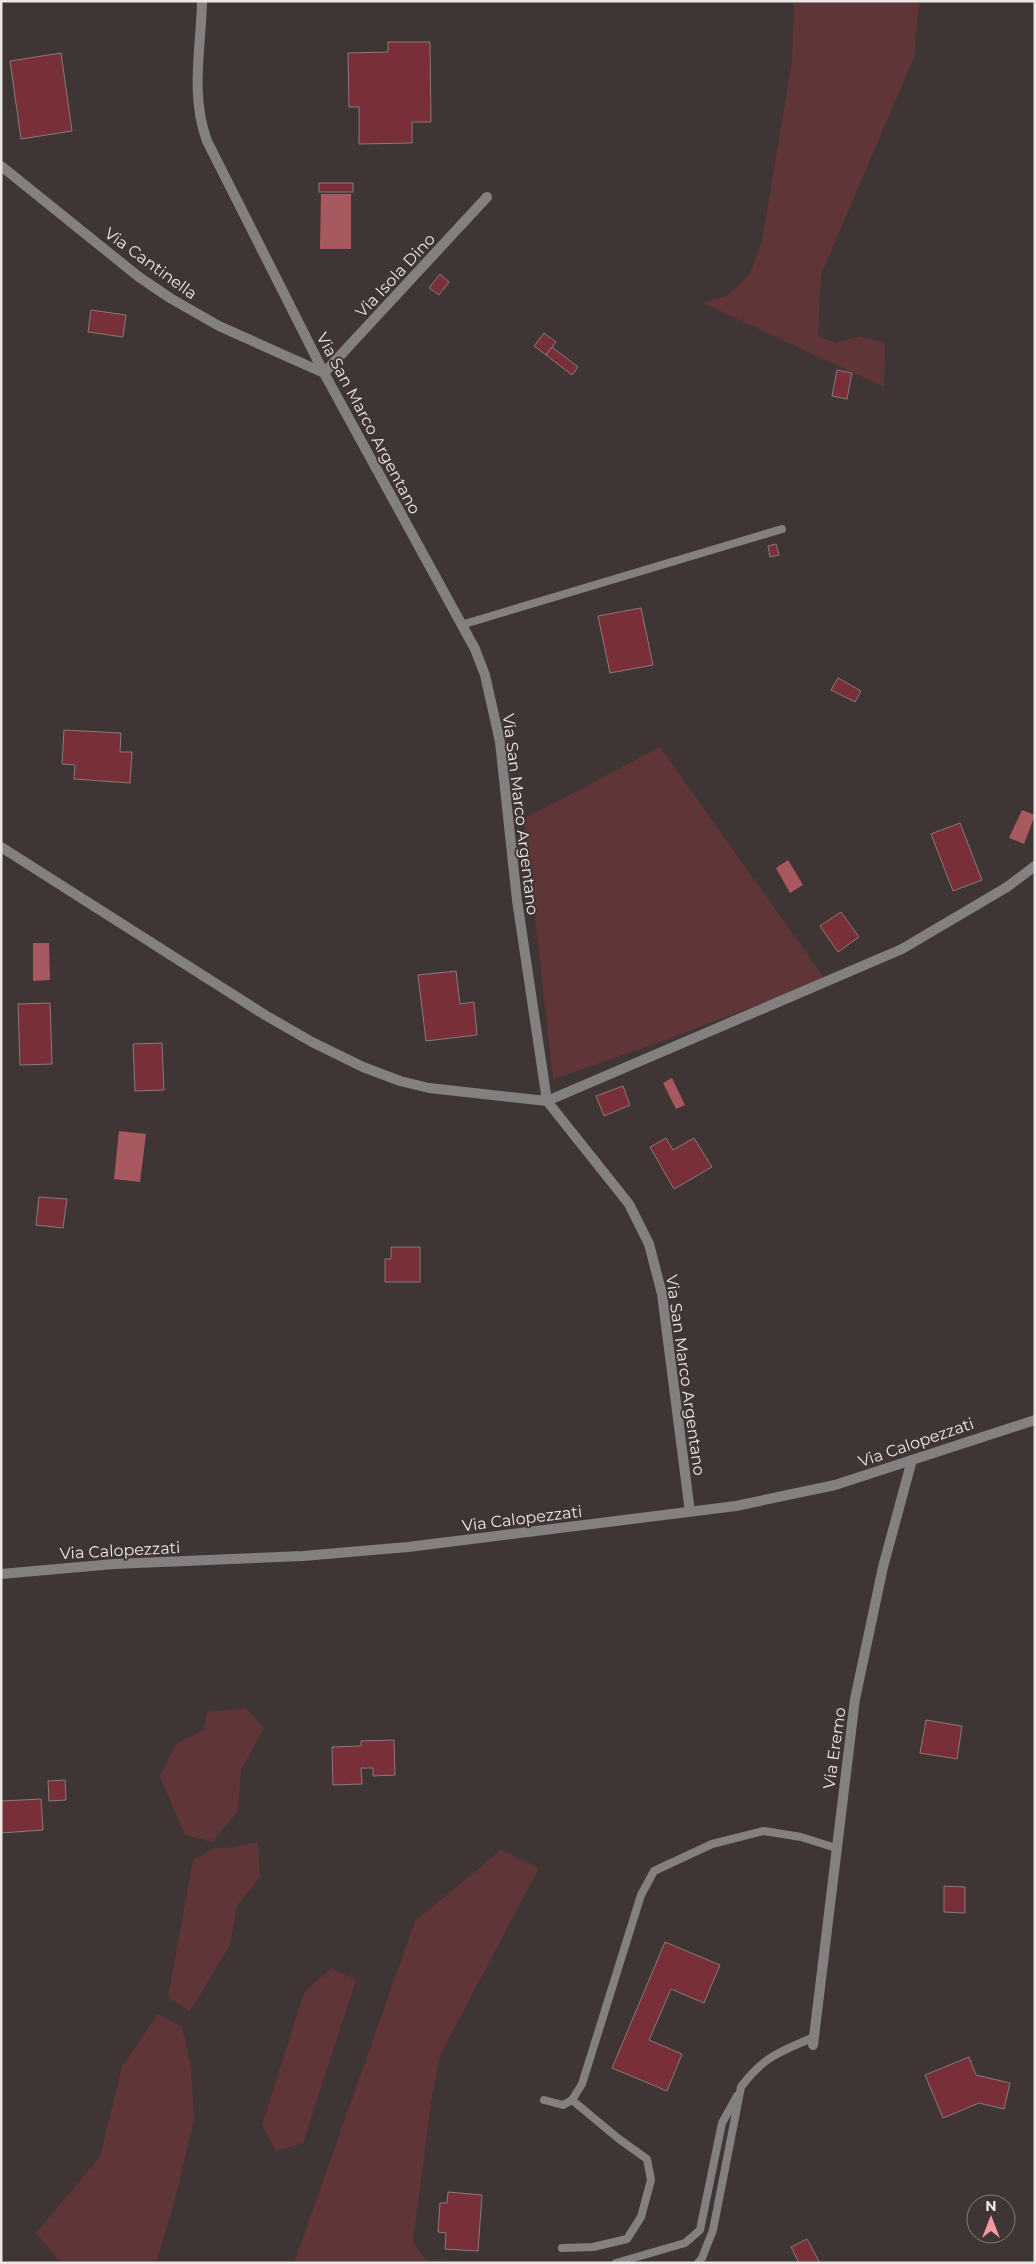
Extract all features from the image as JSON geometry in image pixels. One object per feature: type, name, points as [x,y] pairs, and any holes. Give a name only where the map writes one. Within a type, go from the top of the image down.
[{"type":"street","name":"Via San Marco Argentano","points":[[202,1],[196,86],[197,105],[204,133],[324,373],[475,649],[485,675],[500,742],[517,900],[547,1101],[629,1204],[649,1244],[662,1294],[690,1512]]},
{"type":"street","name":"Via Cantinella","points":[[1,166],[139,277],[170,298],[219,326],[324,373]]},
{"type":"street","name":"Via Isola Dino","points":[[324,373],[487,197]]},
{"type":"street","points":[[1,847],[265,1015],[312,1042],[363,1067],[400,1081],[429,1088],[547,1101],[902,949],[1007,887],[1035,866]]},
{"type":"street","name":"Via Calopezzati","points":[[1,1574],[106,1565],[303,1556],[408,1547],[746,1504],[802,1493],[1035,1420]]},
{"type":"street","name":"Via Eremo","points":[[813,2041],[848,1748],[859,1682],[883,1567],[912,1460]]},
{"type":"lane","points":[[461,625],[782,529]]},
{"type":"lane","points":[[544,2100],[562,2105],[572,2100],[582,2084],[641,1895],[654,1871],[712,1844],[764,1831],[801,1837],[836,1848]]},
{"type":"lane","points":[[616,2263],[685,2242],[700,2230],[722,2123],[741,2087],[755,2069],[772,2056],[813,2041]]},
{"type":"lane","points":[[698,2263],[702,2258],[713,2230],[741,2087]]},
{"type":"lane","points":[[562,2248],[593,2246],[627,2239],[641,2217],[651,2180],[647,2159],[619,2139],[572,2100]]},
{"type":"shaded area","points":[[794,1],[919,1],[914,57],[821,275],[818,336],[836,343],[859,336],[885,343],[884,387],[703,303],[728,295],[750,274],[762,240],[792,61]]},
{"type":"shaded area","points":[[321,194],[351,194],[351,249],[320,249]]},
{"type":"shaded area","points":[[660,747],[825,979],[658,1043],[553,1079],[524,819]]},
{"type":"shaded area","points":[[1022,810],[1035,815],[1024,844],[1009,838]]},
{"type":"shaded area","points":[[788,860],[803,885],[790,893],[776,868]]},
{"type":"shaded area","points":[[33,943],[49,943],[50,980],[33,981]]},
{"type":"shaded area","points":[[672,1078],[685,1105],[676,1109],[663,1083]]},
{"type":"shaded area","points":[[119,1131],[146,1134],[140,1182],[114,1179]]},
{"type":"shaded area","points":[[246,1708],[264,1728],[241,1769],[238,1811],[212,1842],[185,1835],[160,1777],[177,1743],[204,1730],[207,1712]]},
{"type":"shaded area","points":[[258,1842],[260,1877],[237,1906],[230,1945],[190,2011],[168,1997],[193,1860],[214,1848],[235,1847]]},
{"type":"shaded area","points":[[501,1850],[539,1868],[440,2055],[432,2096],[413,2242],[427,2261],[537,2263],[294,2263],[415,1921]]},
{"type":"shaded area","points":[[331,1968],[356,1980],[303,2143],[276,2151],[262,2125],[304,1993]]},
{"type":"shaded area","points":[[158,2014],[182,2026],[191,2068],[194,2120],[173,2207],[156,2263],[61,2263],[36,2233],[100,2157],[122,2067]]},
{"type":"building","points":[[388,42],[430,42],[431,122],[412,122],[412,143],[359,144],[359,107],[349,107],[348,53],[388,52]]},
{"type":"building","points":[[61,53],[72,131],[21,139],[10,61]]},
{"type":"building","points":[[319,183],[353,183],[353,192],[319,192]]},
{"type":"building","points":[[440,274],[449,282],[439,295],[429,288]]},
{"type":"building","points":[[91,310],[126,315],[123,337],[88,332]]},
{"type":"building","points":[[544,333],[556,342],[546,355],[534,346]]},
{"type":"building","points":[[552,347],[578,367],[572,375],[546,355]]},
{"type":"building","points":[[837,370],[852,373],[847,399],[832,396]]},
{"type":"building","points":[[776,544],[779,555],[770,557],[768,546]]},
{"type":"building","points":[[641,608],[653,665],[610,673],[598,616]]},
{"type":"building","points":[[838,678],[861,691],[855,702],[831,690]]},
{"type":"building","points":[[64,730],[121,733],[120,752],[132,752],[130,783],[74,779],[75,765],[62,764]]},
{"type":"building","points":[[960,823],[982,880],[953,891],[931,834]]},
{"type":"building","points":[[841,912],[859,937],[838,952],[820,926]]},
{"type":"building","points":[[456,971],[460,1004],[474,1002],[477,1035],[426,1041],[418,975]]},
{"type":"building","points":[[50,1003],[52,1064],[20,1065],[18,1004]]},
{"type":"building","points":[[162,1043],[164,1090],[135,1091],[133,1044]]},
{"type":"building","points":[[623,1086],[630,1105],[604,1116],[596,1096]]},
{"type":"building","points":[[666,1138],[673,1150],[694,1138],[712,1167],[674,1189],[650,1147]]},
{"type":"building","points":[[39,1197],[67,1199],[63,1228],[36,1225]]},
{"type":"building","points":[[391,1247],[420,1247],[420,1282],[385,1282],[385,1259],[391,1259]]},
{"type":"building","points":[[926,1720],[962,1726],[957,1759],[920,1753]]},
{"type":"building","points":[[394,1740],[395,1775],[373,1776],[373,1768],[361,1768],[362,1784],[333,1785],[332,1747],[361,1746],[361,1741]]},
{"type":"building","points":[[65,1780],[66,1800],[49,1801],[48,1781]]},
{"type":"building","points":[[41,1799],[43,1830],[1,1833],[1,1801]]},
{"type":"building","points":[[944,1886],[965,1887],[965,1913],[944,1912]]},
{"type":"building","points":[[665,1942],[720,1965],[704,2003],[671,1989],[649,2040],[682,2054],[667,2091],[612,2068]]},
{"type":"building","points":[[969,2057],[976,2075],[1010,2083],[1004,2109],[979,2103],[943,2118],[925,2075]]},
{"type":"building","points":[[448,2192],[482,2195],[478,2251],[445,2249],[446,2233],[438,2232],[440,2203],[447,2203]]},
{"type":"building","points":[[807,2239],[820,2263],[799,2263],[791,2247]]}]
